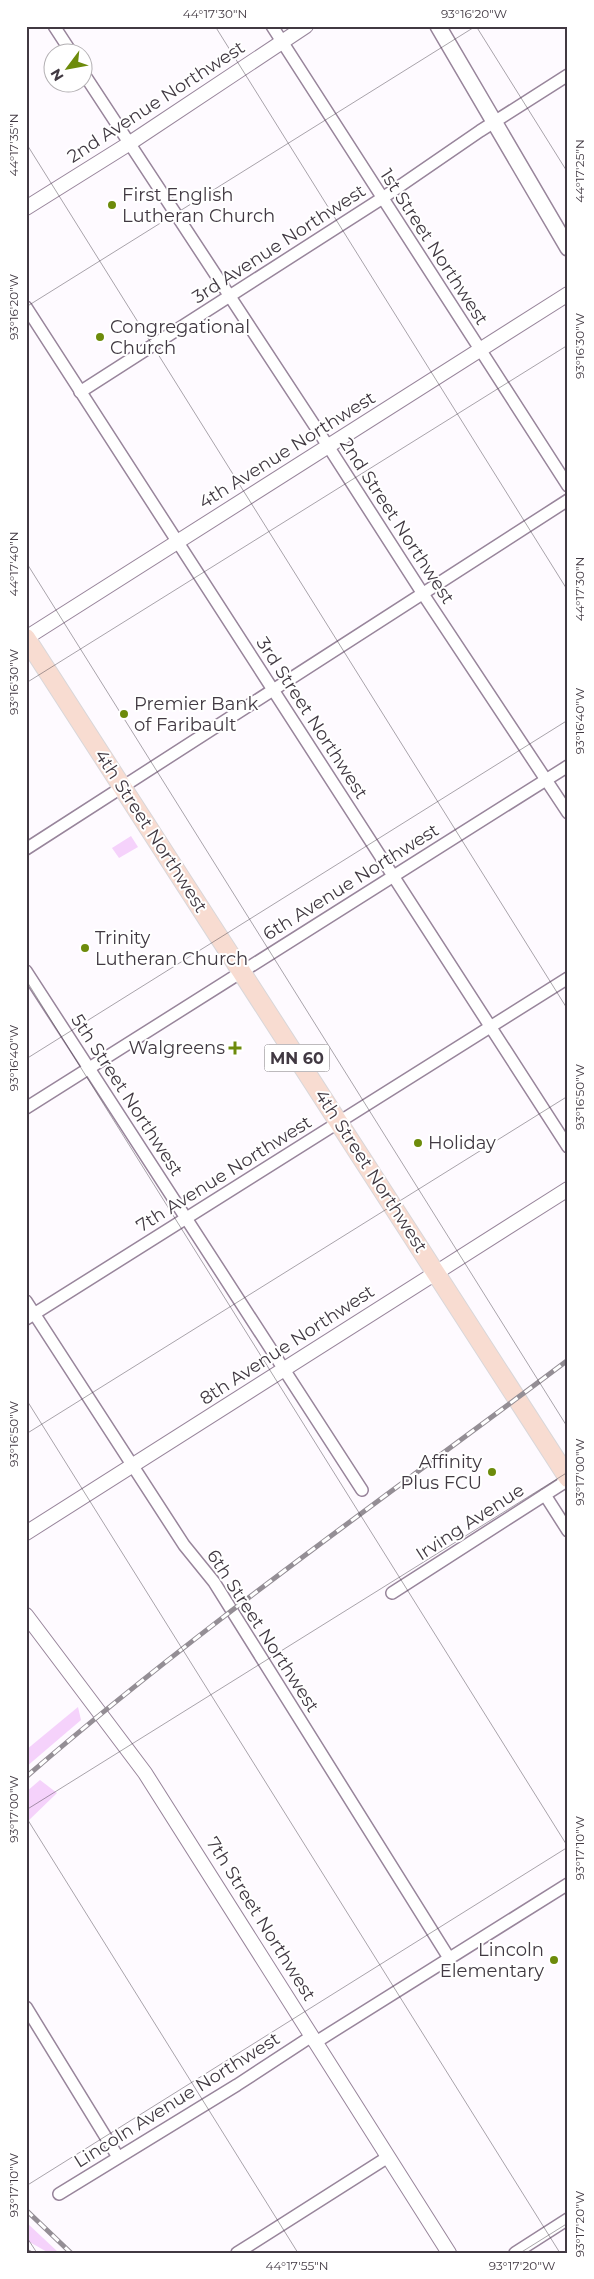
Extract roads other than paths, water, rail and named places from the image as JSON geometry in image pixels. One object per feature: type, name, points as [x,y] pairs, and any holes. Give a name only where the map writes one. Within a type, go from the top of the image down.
[{"type":"main road","points":[[438,26],[568,248]]},
{"type":"main road","name":"4th Street Northwest","points":[[26,638],[568,1479]]},
{"type":"street","points":[[54,26],[64,42]]},
{"type":"street","name":"1st Street Northwest","points":[[272,26],[381,199],[568,486]]},
{"type":"street","name":"2nd Avenue Northwest","points":[[26,208],[130,143],[306,26]]},
{"type":"street","name":"3rd Avenue Northwest","points":[[80,392],[381,199],[494,122],[568,75]]},
{"type":"street","name":"2nd Street Northwest","points":[[92,86],[568,813]]},
{"type":"street","name":"4th Avenue Northwest","points":[[26,638],[568,294]]},
{"type":"street","name":"3rd Street Northwest","points":[[26,307],[568,1147]]},
{"type":"street","points":[[26,849],[568,500]]},
{"type":"street","name":"6th Avenue Northwest","points":[[26,1108],[568,766]]},
{"type":"street","name":"5th Street Northwest","points":[[26,970],[362,1490]]},
{"type":"street","name":"7th Avenue Northwest","points":[[30,1316],[568,978]]},
{"type":"street","name":"8th Avenue Northwest","points":[[26,1533],[568,1189]]},
{"type":"street","name":"6th Street Northwest","points":[[26,1300],[30,1316],[184,1545],[214,1582],[449,1958]]},
{"type":"street","name":"Irving Avenue","points":[[392,1592],[568,1479]]},
{"type":"street","points":[[545,1495],[568,1531]]},
{"type":"street","name":"7th Street Northwest","points":[[26,1615],[146,1772],[448,2253]]},
{"type":"street","name":"Lincoln Avenue Northwest","points":[[59,2194],[568,1884]]},
{"type":"street","points":[[26,2007],[118,2157]]},
{"type":"street","points":[[237,2253],[388,2157]]},
{"type":"street","points":[[515,2253],[568,2219]]},
{"type":"railway","points":[[26,1777],[91,1722],[225,1616],[568,1360]]},
{"type":"railway","points":[[26,2210],[71,2253]]},
{"type":"railway","points":[[26,2251],[30,2253]]},
{"type":"place","name":"First English Lutheran Church","points":[[112,205]]},
{"type":"place","name":"Congregational Church","points":[[100,337]]},
{"type":"place","name":"Premier Bank of Faribault","points":[[124,714]]},
{"type":"place","name":"Trinity Lutheran Church","points":[[85,948]]},
{"type":"place","name":"Walgreens","points":[[235,1048]]},
{"type":"place","name":"Holiday","points":[[418,1143]]},
{"type":"place","name":"Affinity Plus FCU","points":[[492,1472]]},
{"type":"place","name":"Lincoln Elementary","points":[[554,1960]]}]
